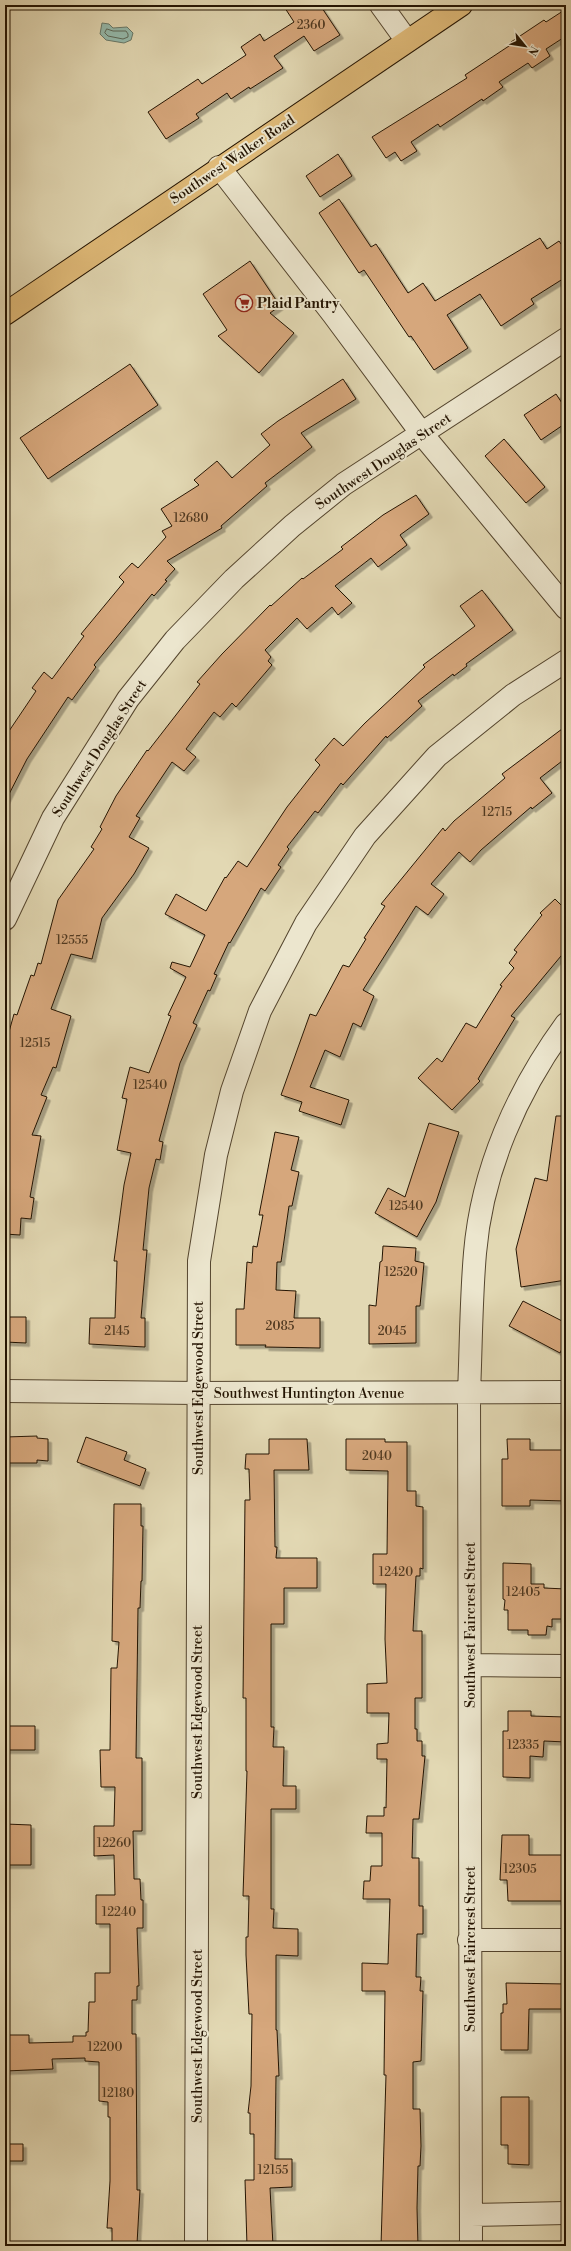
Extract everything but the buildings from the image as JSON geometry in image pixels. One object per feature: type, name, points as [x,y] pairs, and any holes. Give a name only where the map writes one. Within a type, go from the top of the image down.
[{"type":"main road","name":"Southwest Walker Road","points":[[5,314],[218,167],[461,5]]},
{"type":"street","points":[[381,5],[407,41]]},
{"type":"street","points":[[218,167],[333,314],[422,434],[566,608]]},
{"type":"street","name":"Southwest Douglas Street","points":[[5,919],[53,818],[88,760],[128,699],[176,640],[234,579],[292,526],[344,484],[566,339]]},
{"type":"street","name":"Southwest Edgewood Street","points":[[196,2246],[199,1261],[216,1155],[232,1091],[260,1011],[306,923],[365,836],[437,756],[513,695],[566,661]]},
{"type":"street","name":"Southwest Faircrest Street","points":[[470,2246],[469,1940],[471,1665],[469,1393],[475,1252],[484,1197],[500,1142],[530,1077],[566,1024]]},
{"type":"street","name":"Southwest Huntington Avenue","points":[[5,1392],[566,1392]]},
{"type":"street","points":[[471,1665],[566,1666]]},
{"type":"street","points":[[469,1940],[566,1940]]},
{"type":"street","points":[[471,2215],[566,2213]]},
{"type":"water","points":[[102,23],[109,24],[113,28],[127,27],[133,33],[131,40],[124,43],[106,40],[100,34]]},
{"type":"place","name":"Plaid Pantry","points":[[244,303]]}]
